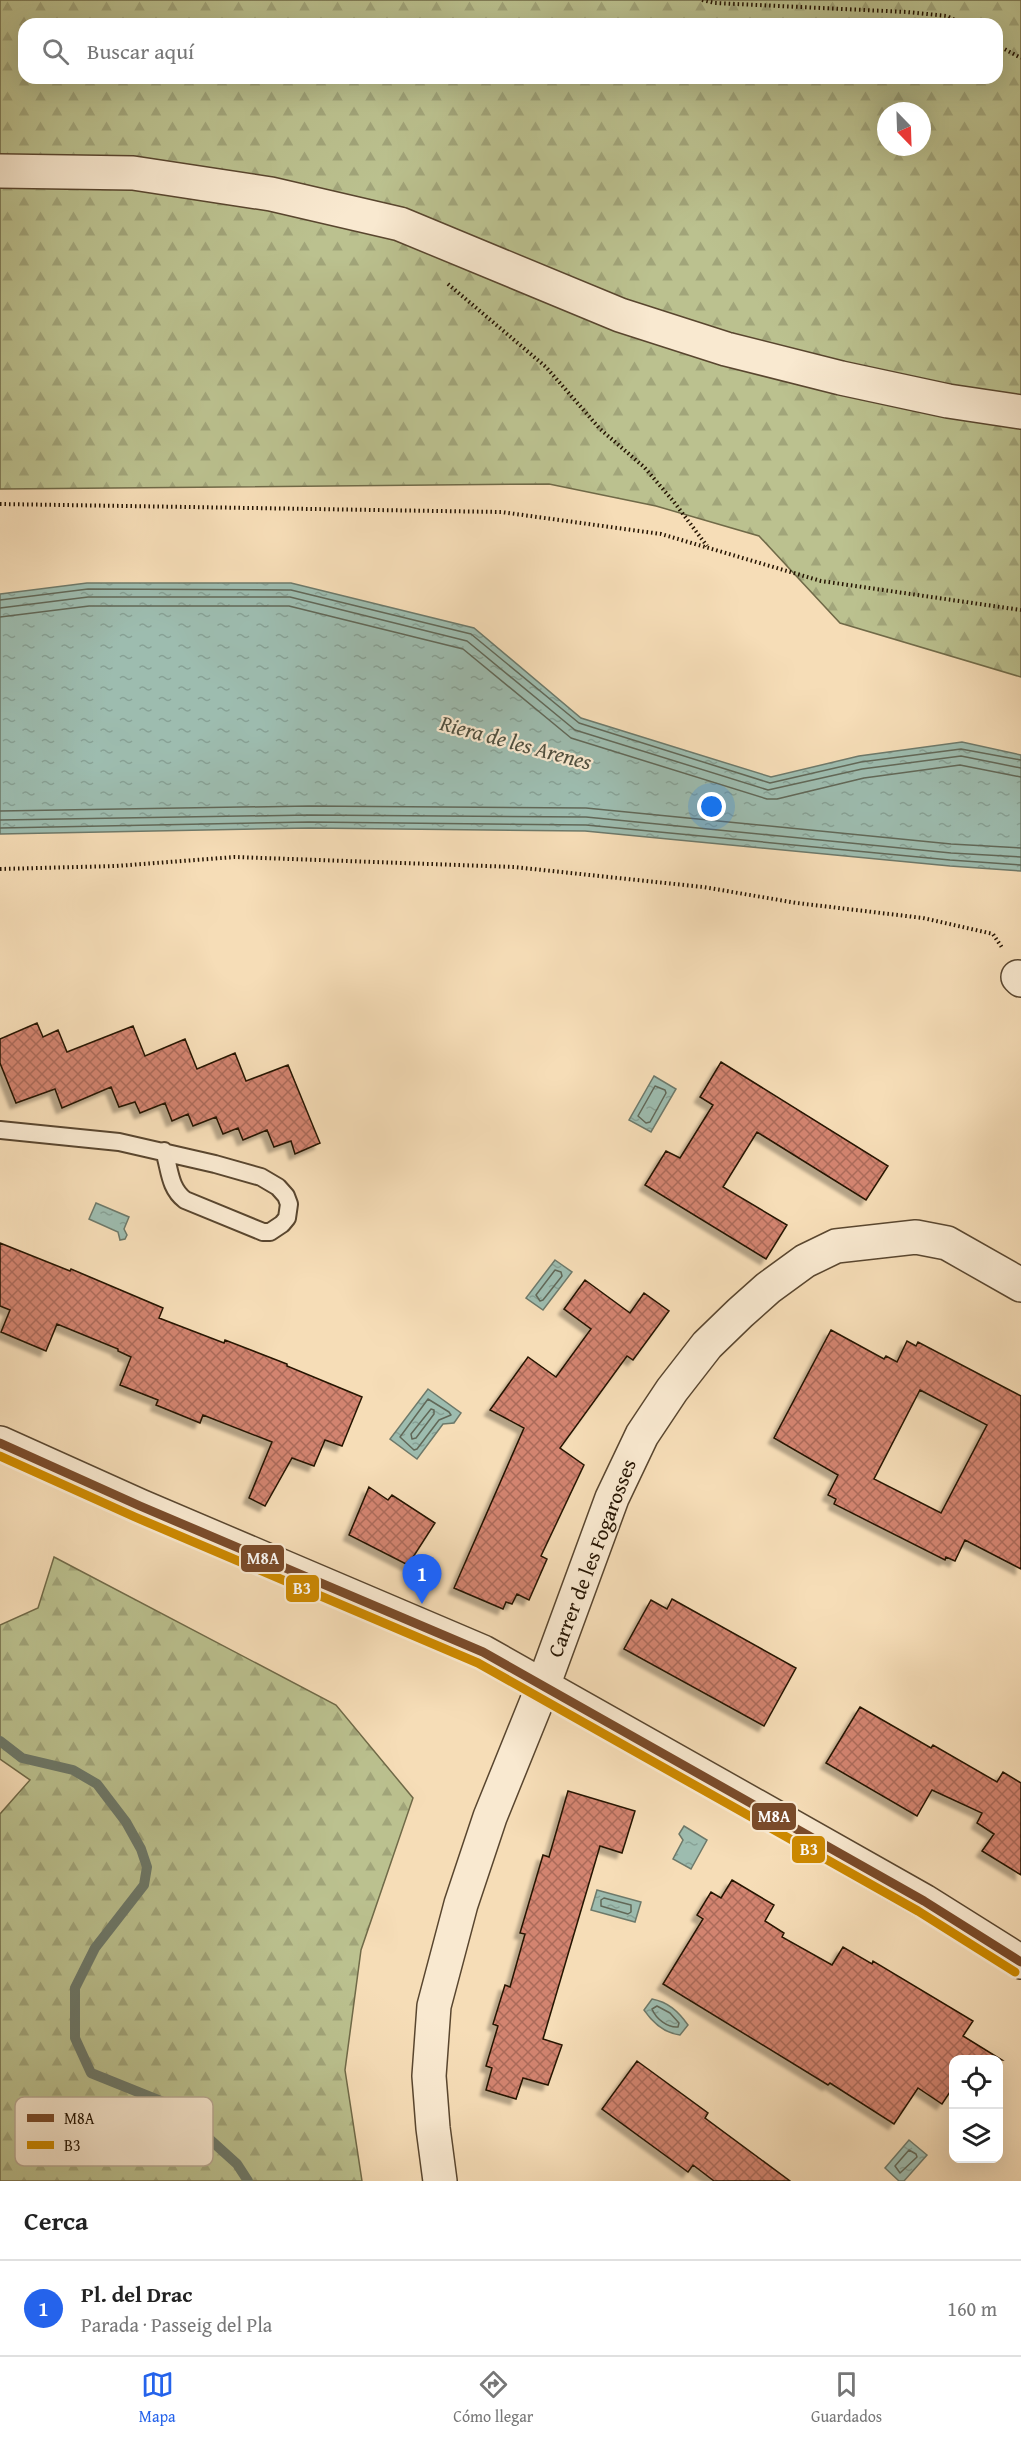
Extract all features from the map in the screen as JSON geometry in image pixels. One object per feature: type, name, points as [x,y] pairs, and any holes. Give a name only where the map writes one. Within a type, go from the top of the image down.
[{"type":"street","points":[[8,168],[133,173],[271,194],[400,224],[620,315],[726,349],[937,399],[1021,412]]},
{"type":"street","name":"Carrer de les Fogarosses","points":[[440,2181],[432,2128],[429,2076],[434,2006],[461,1904],[483,1839],[543,1686],[612,1498],[642,1435],[672,1390],[707,1345],[768,1288],[805,1261],[836,1246],[916,1237],[947,1244],[1021,1285]]},
{"type":"street","points":[[0,1443],[140,1506],[483,1652],[924,1901],[1021,1962]]},
{"type":"lane","points":[[0,1130],[119,1142],[164,1151],[215,1164],[269,1182],[286,1196],[289,1204],[286,1218],[278,1228],[263,1232],[185,1200],[176,1193],[171,1184],[164,1151]]},
{"type":"path","points":[[702,0],[715,3],[907,12],[951,18]]},
{"type":"path","points":[[1003,48],[1021,58]]},
{"type":"path","points":[[445,281],[546,367],[600,429],[644,466],[708,547]]},
{"type":"path","points":[[0,504],[501,512],[661,534],[821,581],[1021,610]]},
{"type":"path","points":[[0,869],[116,866],[235,857],[514,867],[703,887],[797,903],[922,918],[993,934],[1020,979]]},
{"type":"green space","points":[[0,0],[1021,0],[1021,677],[840,623],[759,536],[656,506],[549,484],[0,489]]},
{"type":"green space","points":[[54,1557],[336,1705],[413,1798],[361,1950],[345,2070],[362,2181],[0,2181],[0,1814],[30,1780],[0,1759],[0,1625],[38,1608]]},
{"type":"water","name":"Riera de les Arenes","points":[[87,583],[291,583],[474,628],[581,718],[771,777],[859,756],[962,742],[1021,755],[1021,871],[585,831],[309,828],[0,834],[0,594]]},
{"type":"water","points":[[654,1076],[676,1089],[651,1132],[629,1120]]},
{"type":"water","points":[[96,1203],[129,1217],[124,1229],[127,1235],[125,1239],[120,1240],[118,1232],[89,1219]]},
{"type":"water","points":[[555,1260],[572,1272],[543,1310],[526,1298]]},
{"type":"water","points":[[428,1389],[461,1413],[454,1423],[443,1424],[417,1459],[390,1439]]},
{"type":"water","points":[[684,1826],[707,1840],[691,1869],[673,1859],[683,1840],[679,1834]]},
{"type":"water","points":[[597,1890],[641,1902],[635,1922],[591,1910]]},
{"type":"water","points":[[652,1999],[668,2005],[688,2025],[680,2035],[664,2030],[647,2015],[644,2010]]},
{"type":"water","points":[[909,2140],[927,2155],[904,2181],[899,2181],[885,2168]]},
{"type":"building","points":[[37,1023],[43,1037],[58,1030],[67,1052],[133,1026],[145,1056],[185,1039],[197,1069],[235,1053],[246,1081],[288,1065],[320,1143],[295,1154],[291,1141],[274,1147],[267,1130],[243,1140],[238,1128],[223,1134],[216,1117],[193,1126],[188,1114],[172,1121],[165,1103],[140,1113],[135,1102],[119,1107],[111,1087],[62,1108],[55,1089],[16,1103],[0,1063],[0,1039]]},
{"type":"building","points":[[721,1062],[888,1166],[866,1200],[757,1132],[723,1187],[787,1225],[766,1259],[645,1185],[666,1151],[680,1158],[713,1105],[700,1097]]},
{"type":"building","points":[[0,1243],[70,1271],[71,1269],[163,1308],[159,1318],[287,1364],[287,1366],[362,1397],[342,1446],[325,1440],[314,1466],[292,1458],[265,1506],[249,1498],[272,1442],[203,1415],[200,1423],[156,1405],[158,1400],[120,1385],[131,1357],[118,1349],[57,1324],[46,1351],[1,1332],[10,1310],[0,1306]]},
{"type":"building","points":[[585,1280],[630,1313],[644,1293],[669,1311],[633,1360],[627,1356],[560,1448],[584,1465],[541,1556],[547,1559],[529,1600],[517,1594],[512,1604],[506,1602],[503,1609],[454,1588],[524,1428],[490,1410],[528,1357],[556,1377],[591,1329],[564,1309]]},
{"type":"building","points":[[831,1330],[884,1359],[886,1356],[897,1362],[907,1341],[916,1346],[918,1342],[1021,1396],[1021,1569],[965,1540],[955,1561],[946,1557],[945,1560],[834,1504],[836,1499],[828,1495],[838,1475],[774,1438]],"holes":[[[920,1390],[987,1425],[941,1513],[874,1479]]]},
{"type":"building","points":[[369,1487],[388,1500],[392,1495],[435,1523],[408,1565],[349,1535]]},
{"type":"building","points":[[672,1599],[796,1668],[764,1726],[624,1649],[651,1600],[667,1609]]},
{"type":"building","points":[[860,1707],[931,1748],[933,1745],[997,1782],[1003,1772],[1021,1783],[1021,1875],[982,1851],[994,1834],[977,1823],[982,1813],[932,1790],[917,1816],[826,1763]]},
{"type":"building","points":[[568,1791],[635,1811],[622,1853],[600,1846],[543,2039],[562,2045],[548,2085],[523,2078],[516,2099],[486,2090],[492,2068],[486,2066],[498,2026],[493,2024],[505,1985],[510,1987],[525,1934],[520,1933],[543,1855],[549,1857]]},
{"type":"building","points":[[732,1880],[774,1905],[765,1921],[784,1933],[782,1937],[832,1965],[843,1947],[872,1964],[873,1961],[973,2021],[963,2036],[994,2055],[949,2055],[949,2094],[942,2104],[918,2088],[894,2124],[830,2083],[828,2085],[663,1984],[703,1919],[697,1915],[711,1892],[721,1898]]},
{"type":"building","points":[[637,2061],[708,2113],[705,2118],[790,2181],[714,2181],[693,2165],[688,2172],[602,2109]]},
{"type":"waterway","points":[[0,1741],[22,1758],[73,1770],[97,1784],[126,1822],[141,1849],[147,1867],[144,1885],[95,1948],[75,1988],[75,2038],[91,2073],[151,2097]]},
{"type":"waterway","points":[[213,2142],[237,2164],[248,2181]]},
{"type":"transit line","name":"M8A","points":[[0,1443],[140,1506],[483,1652],[924,1901],[1021,1962]]},
{"type":"transit line","name":"B3","points":[[0,1456],[135,1517],[478,1663],[918,1911],[1015,1972]]},
{"type":"place","name":"Pl. del Drac","points":[[422,1604]]}]
